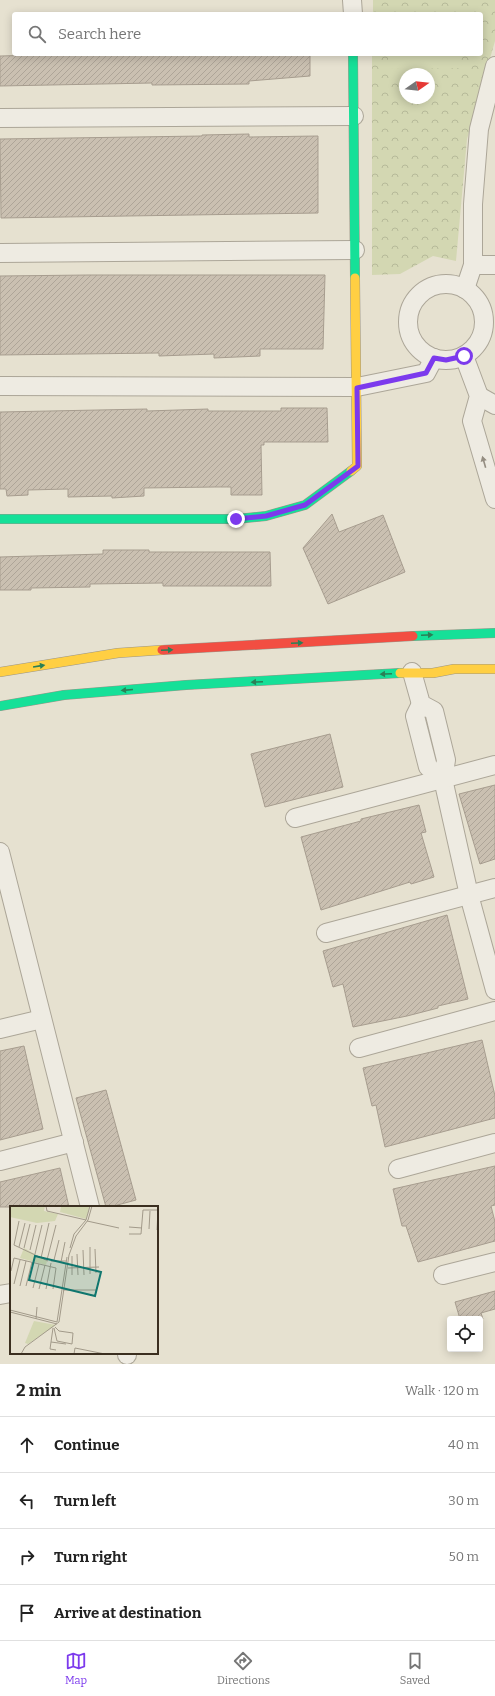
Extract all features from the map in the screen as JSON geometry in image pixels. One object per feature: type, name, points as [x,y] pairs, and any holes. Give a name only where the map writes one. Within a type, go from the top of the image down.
[{"type":"street","points":[[352,0],[353,12]]},
{"type":"street","points":[[0,519],[236,519],[266,516],[305,505],[358,466],[353,56]]},
{"type":"street","points":[[465,289],[473,265],[473,204],[487,128],[495,66]]},
{"type":"street","points":[[0,118],[354,116]]},
{"type":"street","points":[[0,253],[355,250]]},
{"type":"street","points":[[473,265],[495,266]]},
{"type":"street","points":[[441,284],[453,285],[465,289],[475,297],[481,308],[484,320],[483,332],[478,344],[464,356],[446,360],[434,358],[423,352],[414,342],[410,331],[409,318],[412,306],[419,296],[429,288],[441,284]]},
{"type":"street","points":[[464,356],[479,396],[472,421],[495,499]]},
{"type":"street","points":[[0,386],[357,388],[426,373],[434,358]]},
{"type":"street","points":[[479,396],[495,405]]},
{"type":"street","points":[[0,672],[118,653],[445,634],[495,633]]},
{"type":"street","points":[[0,706],[64,695],[178,685],[412,672],[433,673],[454,669],[495,669]]},
{"type":"street","points":[[412,672],[421,704],[434,712],[446,760],[443,779],[470,895],[495,990]]},
{"type":"street","points":[[295,818],[495,765]]},
{"type":"street","points":[[0,852],[6,898],[42,1019],[90,1206]]},
{"type":"street","points":[[326,933],[495,888]]},
{"type":"street","points":[[359,1048],[495,1011]]},
{"type":"street","points":[[0,1029],[42,1019]]},
{"type":"street","points":[[0,1161],[74,1142]]},
{"type":"street","points":[[398,1168],[495,1142]]},
{"type":"street","points":[[443,1275],[495,1262]]},
{"type":"street","points":[[0,1295],[10,1293]]},
{"type":"green space","points":[[373,0],[495,0],[495,41],[467,139],[456,261],[433,256],[400,274],[372,275],[372,56],[483,56],[483,12],[373,12]]},
{"type":"green space","points":[[388,56],[461,56],[462,68],[388,69]]},
{"type":"building","points":[[0,56],[310,56],[310,76],[249,81],[249,84],[152,85],[152,83],[0,86]]},
{"type":"building","points":[[249,134],[249,137],[318,136],[318,213],[1,218],[0,139]]},
{"type":"building","points":[[325,275],[323,349],[260,349],[260,356],[214,358],[214,354],[159,356],[159,353],[0,355],[0,276]]},
{"type":"building","points":[[281,408],[327,408],[328,442],[264,442],[264,445],[261,445],[262,495],[231,495],[231,487],[144,488],[144,496],[112,498],[112,496],[68,497],[68,489],[28,490],[28,495],[7,496],[6,489],[0,489],[0,412],[147,409],[147,411],[208,409],[208,411],[281,411]]},
{"type":"building","points":[[332,514],[339,532],[383,515],[405,572],[328,604],[303,548]]},
{"type":"building","points":[[103,550],[149,550],[149,552],[270,552],[271,586],[163,586],[163,583],[90,584],[90,587],[0,590],[0,557],[103,554]]},
{"type":"building","points":[[330,734],[343,787],[265,807],[251,754]]},
{"type":"building","points":[[495,785],[495,859],[480,864],[459,794]]},
{"type":"building","points":[[419,805],[426,832],[421,833],[434,877],[411,884],[410,882],[321,910],[301,837],[361,821],[361,819]]},
{"type":"building","points":[[447,915],[468,999],[438,1006],[438,1008],[407,1016],[353,1027],[343,984],[333,987],[323,951]]},
{"type":"building","points":[[482,1040],[495,1096],[495,1118],[385,1147],[376,1105],[372,1106],[363,1068]]},
{"type":"building","points":[[24,1046],[43,1129],[0,1140],[0,1051]]},
{"type":"building","points":[[106,1090],[136,1200],[114,1206],[106,1206],[76,1098]]},
{"type":"building","points":[[495,1166],[495,1205],[491,1206],[495,1222],[495,1241],[418,1262],[406,1226],[402,1226],[393,1189]]},
{"type":"building","points":[[60,1168],[69,1206],[0,1207],[0,1182]]},
{"type":"building","points":[[495,1291],[495,1309],[481,1313],[482,1316],[459,1316],[455,1302]]},
{"type":"traffic: fast","points":[[353,56],[355,278]]},
{"type":"traffic: fast","points":[[0,519],[236,519],[266,516],[305,505],[351,471]]},
{"type":"traffic: fast","points":[[413,636],[495,633]]},
{"type":"traffic: fast","points":[[0,706],[64,695],[186,685],[400,673]]},
{"type":"traffic: slow","points":[[351,471],[357,466],[355,278]]},
{"type":"traffic: slow","points":[[0,672],[118,653],[162,650]]},
{"type":"traffic: slow","points":[[400,673],[433,673],[454,669],[495,669]]},
{"type":"traffic: jam","points":[[162,650],[413,636]]},
{"type":"route","points":[[236,519],[266,516],[305,505],[358,466],[357,388],[426,373],[434,358],[446,360],[464,356]]}]
